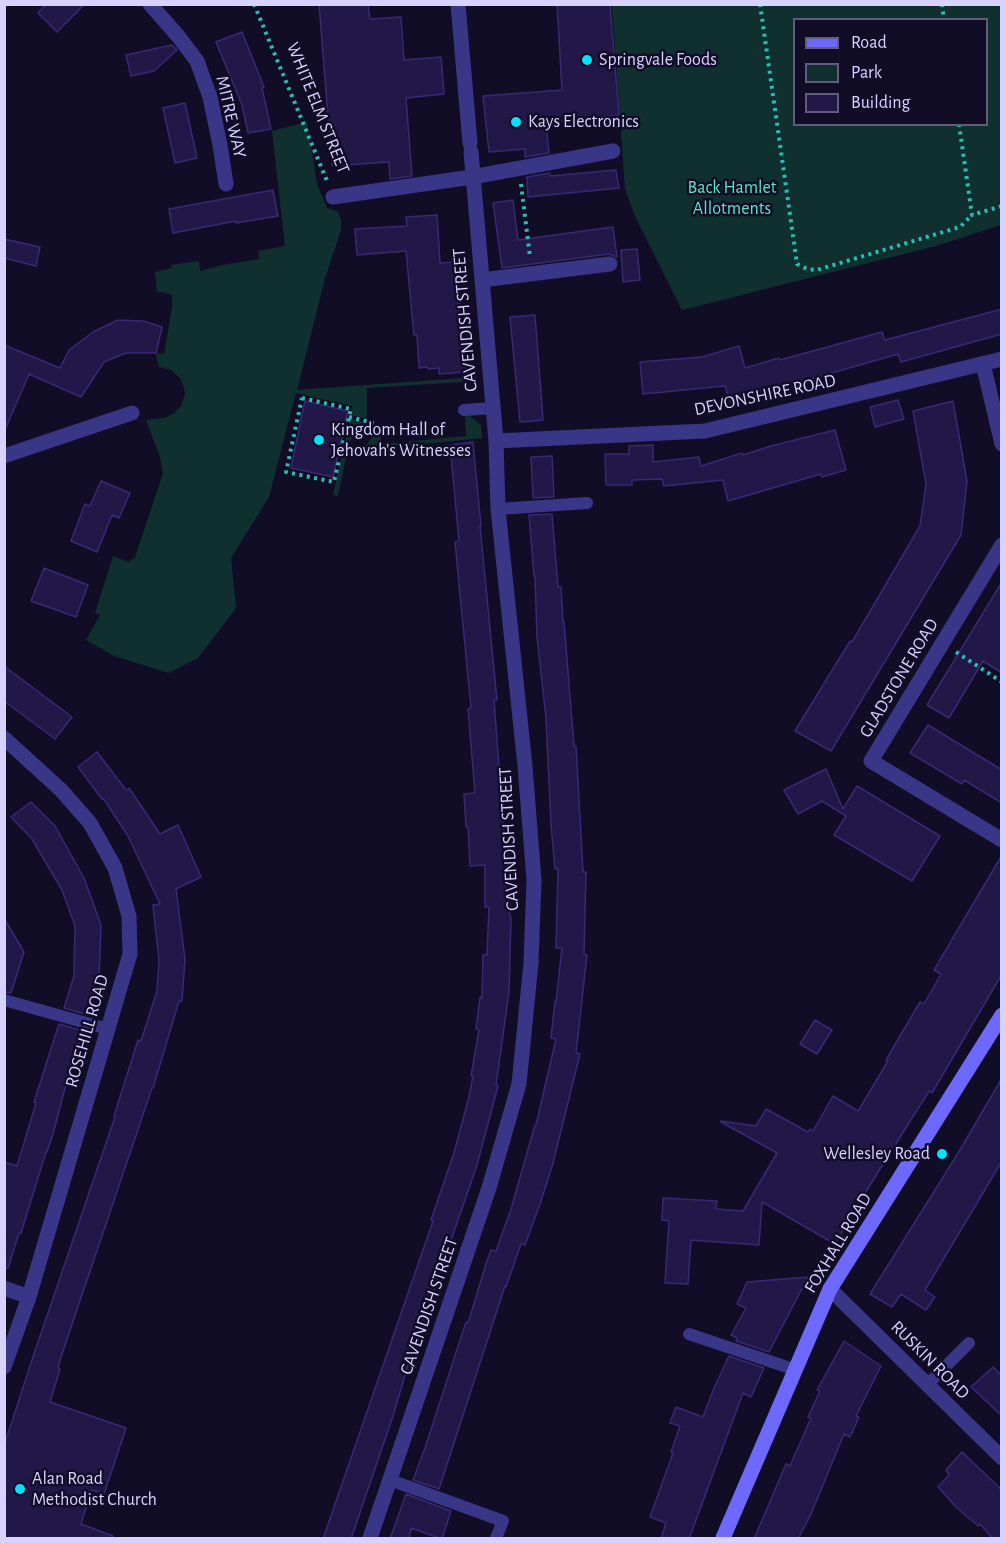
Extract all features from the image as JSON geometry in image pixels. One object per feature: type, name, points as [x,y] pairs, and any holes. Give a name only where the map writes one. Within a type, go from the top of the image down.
[{"type":"main road","name":"FOXHALL ROAD","points":[[723,1539],[830,1290],[1000,1023]]},
{"type":"street","name":"MITRE WAY","points":[[150,4],[196,61],[210,97],[226,184]]},
{"type":"street","name":"CAVENDISH STREET","points":[[370,1539],[489,1188],[519,1084],[531,963],[534,880],[525,766],[498,508],[496,441],[458,4]]},
{"type":"street","name":"WHITE ELM STREET","points":[[333,197],[472,177],[614,150]]},
{"type":"street","points":[[482,280],[610,264]]},
{"type":"street","name":"DEVONSHIRE ROAD","points":[[496,441],[705,431],[1002,359]]},
{"type":"street","points":[[983,364],[1002,444]]},
{"type":"street","points":[[4,456],[132,413]]},
{"type":"street","name":"GLADSTONE ROAD","points":[[1002,545],[871,761],[1002,840]]},
{"type":"street","name":"ROSEHILL ROAD","points":[[4,738],[61,790],[90,823],[115,868],[129,916],[129,954],[29,1297],[4,1367]]},
{"type":"street","points":[[4,1288],[29,1297]]},
{"type":"street","name":"RUSKIN ROAD","points":[[830,1290],[1002,1458]]},
{"type":"lane","points":[[464,410],[493,408]]},
{"type":"lane","points":[[498,508],[587,503]]},
{"type":"lane","points":[[4,1000],[108,1029]]},
{"type":"lane","points":[[689,1334],[796,1370]]},
{"type":"lane","points":[[927,1384],[969,1343]]},
{"type":"lane","points":[[390,1480],[503,1521],[496,1539]]},
{"type":"path","name":"WHITE ELM STREET","points":[[254,4],[333,197]]},
{"type":"path","points":[[760,4],[797,264],[807,269],[817,270],[960,227],[972,215],[1002,206]]},
{"type":"path","points":[[959,126],[972,215]]},
{"type":"path","points":[[519,169],[532,274]]},
{"type":"path","points":[[302,398],[351,409],[349,417],[334,482],[319,477],[286,472],[302,398]]},
{"type":"path","points":[[349,417],[374,423]]},
{"type":"path","points":[[943,643],[1002,682]]},
{"type":"green space","name":"Back Hamlet Allotments","points":[[612,5],[1001,5],[1001,225],[936,246],[682,310],[635,216],[625,189]]},
{"type":"green space","points":[[307,122],[317,184],[327,208],[337,211],[341,219],[341,230],[325,278],[297,390],[477,377],[477,381],[367,388],[367,417],[363,418],[351,415],[352,406],[296,393],[269,497],[231,558],[236,608],[198,658],[169,673],[114,656],[86,640],[100,615],[95,613],[113,556],[129,562],[135,557],[163,473],[160,457],[146,420],[164,418],[173,414],[181,406],[185,395],[180,378],[171,370],[159,367],[156,356],[157,353],[164,354],[172,295],[157,291],[155,272],[172,268],[170,265],[199,261],[200,271],[259,259],[258,251],[285,246],[272,131]]},
{"type":"green space","points":[[465,415],[469,415],[481,425],[482,438],[365,450],[370,440],[380,432],[381,444],[466,436]]},
{"type":"green space","points":[[350,419],[365,424],[352,438],[348,447],[338,496],[333,495]]},
{"type":"building","points":[[46,4],[85,4],[57,32],[38,13]]},
{"type":"building","points":[[319,4],[368,4],[370,19],[401,17],[404,60],[441,57],[444,94],[406,98],[412,176],[390,179],[389,162],[332,166]]},
{"type":"building","name":"Springvale Foods","points":[[557,4],[610,4],[619,115],[546,123],[549,153],[525,157],[525,149],[489,152],[483,96],[562,90]]},
{"type":"building","points":[[242,32],[264,87],[262,88],[271,129],[248,133],[242,105],[216,42]]},
{"type":"building","points":[[172,45],[177,50],[154,71],[131,76],[126,55]]},
{"type":"building","points":[[185,103],[197,158],[175,163],[163,108]]},
{"type":"building","points":[[616,170],[619,188],[528,197],[527,177],[550,173],[550,176]]},
{"type":"building","points":[[273,190],[278,216],[173,233],[169,209]]},
{"type":"building","points":[[513,200],[518,240],[613,227],[617,257],[609,254],[502,268],[493,203]]},
{"type":"building","points":[[437,215],[440,263],[455,262],[465,372],[439,374],[439,368],[419,368],[406,251],[357,255],[355,229],[407,226],[406,217]]},
{"type":"building","points":[[4,239],[40,247],[36,266],[4,258]]},
{"type":"building","points":[[637,249],[640,280],[623,282],[621,250]]},
{"type":"building","points":[[1002,309],[1002,334],[901,362],[898,354],[730,402],[725,386],[643,394],[640,362],[702,357],[739,346],[745,368],[882,332],[885,340]]},
{"type":"building","points":[[535,315],[543,420],[520,422],[510,317]]},
{"type":"building","points":[[118,320],[143,321],[162,327],[156,353],[126,353],[104,362],[81,397],[29,374],[4,432],[4,345],[60,368],[69,350],[93,332]]},
{"type":"building","points":[[898,400],[904,419],[875,427],[870,407]]},
{"type":"building","name":"Kingdom Hall of Jehovah's Witnesses","points":[[305,401],[348,411],[333,477],[291,468]]},
{"type":"building","points":[[953,401],[967,481],[961,535],[831,751],[795,731],[850,641],[852,642],[920,526],[926,484],[913,411]]},
{"type":"building","points":[[835,430],[846,470],[822,477],[821,474],[728,501],[723,480],[664,486],[662,479],[632,480],[632,485],[606,485],[605,454],[629,454],[629,446],[653,445],[653,462],[699,457],[701,466],[742,453],[743,455]]},
{"type":"building","points":[[473,442],[497,700],[494,700],[504,834],[506,834],[508,877],[510,877],[509,992],[496,1085],[498,1086],[477,1165],[351,1539],[323,1539],[433,1221],[431,1220],[454,1153],[473,1076],[471,1076],[479,1030],[476,1029],[480,997],[482,998],[483,955],[487,955],[489,907],[485,907],[485,865],[470,866],[468,827],[466,827],[464,794],[475,793],[468,709],[471,708],[455,542],[459,541],[450,445]]},
{"type":"building","points":[[552,456],[554,497],[533,498],[531,457]]},
{"type":"building","points":[[101,481],[130,493],[119,518],[112,515],[97,552],[71,541],[85,504],[90,506]]},
{"type":"building","points":[[552,514],[558,587],[561,587],[574,746],[576,746],[583,872],[586,872],[584,954],[587,955],[576,1053],[580,1054],[553,1163],[540,1204],[525,1245],[521,1244],[505,1286],[439,1489],[413,1480],[491,1250],[496,1251],[511,1209],[536,1125],[556,1039],[551,1038],[562,948],[556,948],[558,869],[555,869],[551,825],[546,718],[537,637],[535,576],[529,515]]},
{"type":"building","points":[[44,568],[88,585],[76,617],[31,601]]},
{"type":"building","points":[[1002,582],[1002,673],[983,661],[949,718],[927,705]]},
{"type":"building","points":[[4,666],[72,717],[55,739],[4,701]]},
{"type":"building","points":[[928,725],[1002,770],[1002,803],[964,780],[962,784],[910,753]]},
{"type":"building","points":[[97,752],[126,790],[129,788],[160,834],[178,825],[201,877],[176,889],[185,959],[182,1001],[179,1001],[153,1088],[61,1357],[58,1368],[60,1369],[50,1402],[126,1428],[104,1494],[92,1490],[81,1524],[113,1536],[113,1539],[4,1539],[4,1446],[115,1117],[138,1040],[141,1041],[157,991],[159,960],[153,905],[160,904],[128,836],[103,798],[78,767]]},
{"type":"building","points":[[826,769],[843,809],[857,786],[940,836],[912,881],[834,835],[846,816],[822,801],[798,814],[784,790]]},
{"type":"building","points":[[31,802],[55,826],[84,878],[101,925],[99,980],[88,1015],[64,1008],[74,976],[75,926],[62,890],[32,839],[11,817]]},
{"type":"building","points":[[1002,855],[1002,974],[932,1093],[929,1091],[835,1244],[762,1202],[759,1245],[691,1240],[688,1284],[665,1283],[669,1221],[662,1220],[663,1198],[717,1201],[716,1209],[743,1211],[777,1153],[721,1121],[756,1126],[766,1109],[808,1132],[810,1129],[813,1131],[833,1096],[858,1111],[920,1002],[924,1004],[941,974],[934,970]]},
{"type":"building","points":[[4,918],[24,952],[11,993],[4,992]]},
{"type":"building","points":[[815,1020],[832,1030],[817,1054],[800,1044]]},
{"type":"building","points":[[59,1024],[83,1031],[72,1070],[70,1069],[53,1134],[8,1268],[4,1267],[4,1162],[17,1166],[36,1103],[34,1102]]},
{"type":"building","points":[[1002,1078],[1002,1161],[925,1290],[935,1297],[926,1310],[901,1294],[892,1307],[870,1294]]},
{"type":"building","points":[[808,1277],[769,1352],[736,1341],[737,1338],[731,1335],[746,1308],[737,1304],[747,1282]]},
{"type":"building","points":[[844,1341],[881,1366],[856,1416],[859,1417],[850,1437],[844,1434],[811,1514],[798,1539],[754,1539],[786,1464],[790,1466],[811,1418],[808,1417],[820,1391],[817,1390]]},
{"type":"building","points":[[729,1356],[764,1368],[751,1397],[743,1393],[689,1539],[661,1539],[666,1523],[650,1517],[673,1453],[671,1452],[680,1426],[670,1423],[676,1407],[703,1417]]},
{"type":"building","points":[[993,1367],[1002,1376],[1002,1416],[971,1387]]},
{"type":"building","points":[[962,1452],[1002,1490],[1002,1539],[993,1539],[980,1524],[978,1526],[957,1508],[938,1487],[949,1475],[946,1470]]},
{"type":"building","points":[[406,1494],[451,1511],[442,1539],[411,1528],[409,1539],[390,1539]]},
{"type":"place","name":"Springvale Foods","points":[[587,60]]},
{"type":"place","name":"Kays Electronics","points":[[516,122]]},
{"type":"place","name":"Kingdom Hall of Jehovah's Witnesses","points":[[319,440]]},
{"type":"place","name":"Wellesley Road","points":[[942,1154]]},
{"type":"place","name":"Alan Road Methodist Church","points":[[20,1489]]}]
